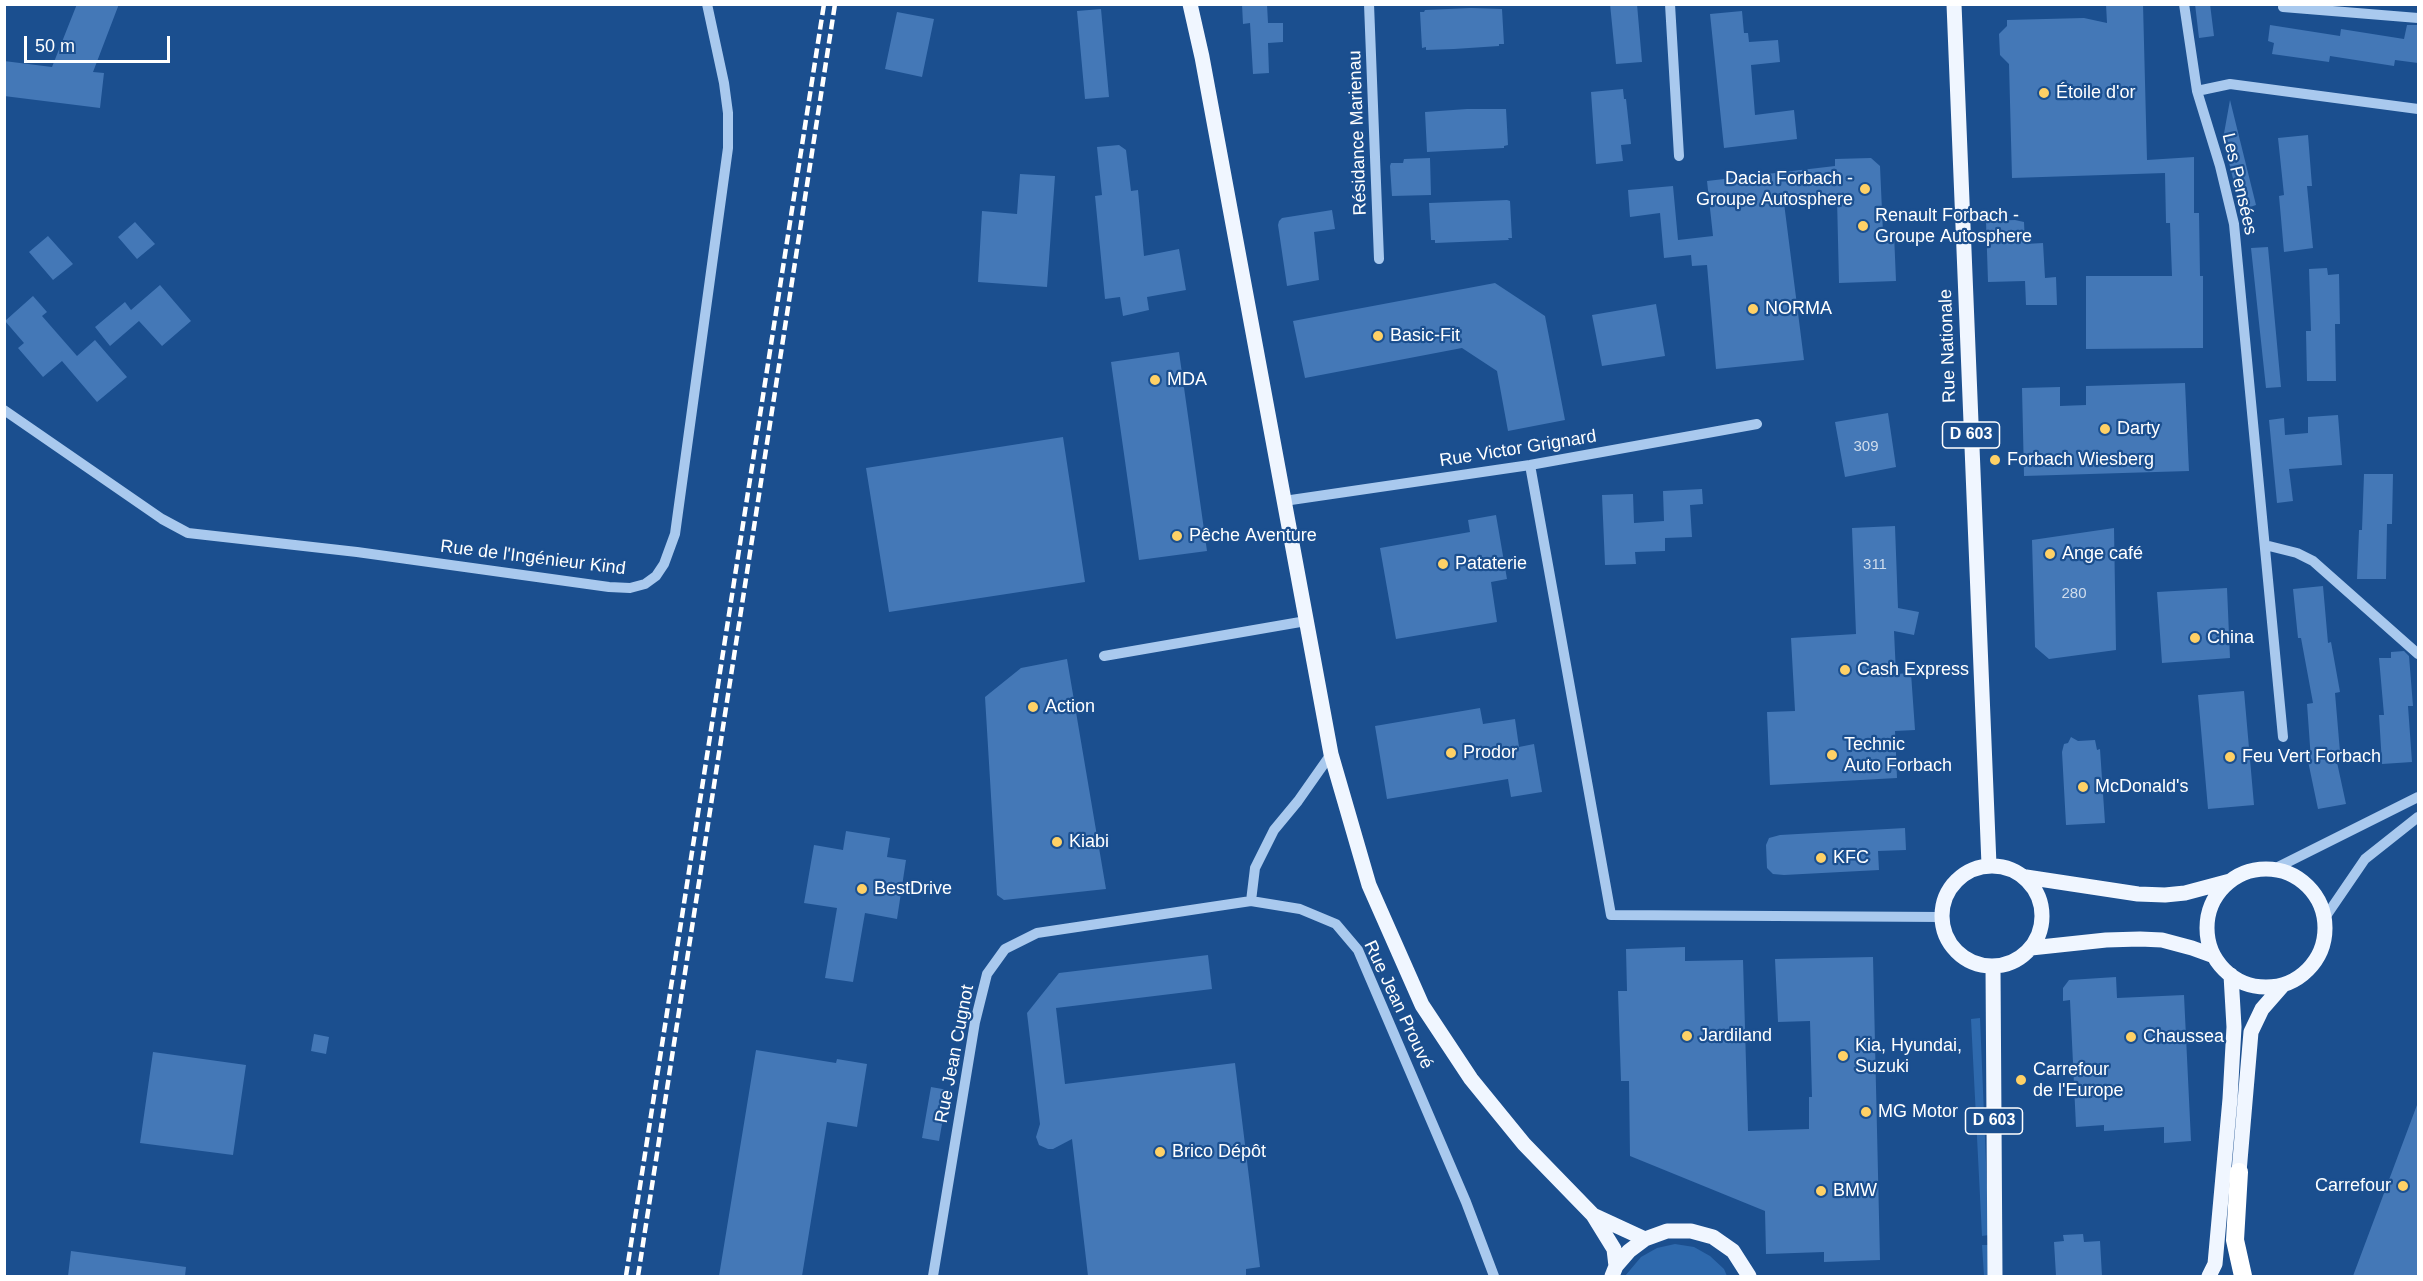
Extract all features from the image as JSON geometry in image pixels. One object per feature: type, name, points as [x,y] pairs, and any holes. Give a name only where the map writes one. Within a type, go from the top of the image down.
[{"type":"highway","points":[[2239,1172],[2235,1240],[2243,1276]]},
{"type":"main road","points":[[1190,4],[1202,57],[1331,754],[1370,885],[1422,1005],[1471,1079],[1524,1144],[1593,1215],[1614,1249],[1614,1271]]},
{"type":"main road","name":"Rue Nationale","points":[[1954,4],[1989,865]]},
{"type":"main road","points":[[2026,877],[2038,893],[2043,912],[2041,931],[2031,948],[2014,961],[1993,966],[1977,964],[1963,957],[1948,940],[1942,917],[1945,898],[1955,882],[1970,870],[1989,865],[2008,867],[2026,877],[2138,894],[2185,893],[2230,881]]},
{"type":"main road","points":[[2258,869],[2274,869],[2292,875],[2307,886],[2318,901],[2324,919],[2324,936],[2320,952],[2311,966],[2298,977],[2283,984],[2264,987],[2247,984],[2230,975],[2214,956],[2208,941],[2207,924],[2210,908],[2218,893],[2230,881],[2243,873],[2258,869]]},
{"type":"main road","points":[[2031,948],[2106,940],[2140,939],[2162,940],[2214,956]]},
{"type":"main road","name":"D 603","points":[[1993,966],[1995,1276]]},
{"type":"main road","points":[[2209,1276],[2215,1264],[2230,1099],[2234,1027],[2230,975]]},
{"type":"main road","points":[[2239,1172],[2251,1032],[2262,1009],[2283,984]]},
{"type":"main road","points":[[1593,1215],[1645,1239]]},
{"type":"main road","points":[[1614,1271],[1629,1251],[1645,1239],[1667,1231],[1691,1231],[1713,1238],[1733,1251],[1749,1276]]},
{"type":"street","name":"Rue de l'Ingénieur Kind","points":[[4,410],[162,519],[188,533],[357,552],[609,587],[630,588],[645,584],[656,576],[664,564],[675,534],[728,147],[728,113],[724,82],[707,4]]},
{"type":"street","name":"Résidance Marienau","points":[[1369,4],[1379,259]]},
{"type":"street","points":[[1670,4],[1679,156]]},
{"type":"street","name":"Les Pensées","points":[[2184,4],[2197,91],[2235,224],[2283,737]]},
{"type":"street","points":[[2283,8],[2418,18]]},
{"type":"street","points":[[2197,91],[2230,84],[2418,109]]},
{"type":"street","name":"Rue Victor Grignard","points":[[1284,501],[1530,465],[1757,424]]},
{"type":"street","points":[[1530,465],[1611,915],[1942,917]]},
{"type":"street","points":[[2265,545],[2297,553],[2313,561],[2418,654]]},
{"type":"street","points":[[1104,656],[1306,621]]},
{"type":"street","points":[[1251,902],[1255,868],[1274,830],[1298,801],[1331,754]]},
{"type":"street","points":[[2274,869],[2418,797]]},
{"type":"street","points":[[2324,919],[2365,859],[2418,817]]},
{"type":"street","name":"Rue Jean Cugnot","points":[[933,1276],[975,1022],[987,974],[1005,949],[1037,933],[1251,902]]},
{"type":"street","name":"Rue Jean Prouvé","points":[[1251,902],[1300,909],[1336,924],[1358,950],[1466,1202],[1494,1276]]},
{"type":"shaded area","points":[[1980,1018],[1989,1235],[1982,1236],[1971,1019]]},
{"type":"shaded area","points":[[1675,1244],[1694,1247],[1710,1256],[1724,1269],[1727,1276],[1625,1276],[1641,1257],[1657,1248]]},
{"type":"shaded area","points":[[1982,1245],[1988,1245],[1988,1276],[1984,1276]]},
{"type":"building","points":[[77,4],[119,4],[93,72],[104,73],[100,108],[4,96],[4,61],[52,67]]},
{"type":"building","points":[[1242,4],[1267,4],[1268,23],[1283,23],[1283,42],[1268,43],[1269,73],[1253,74],[1250,23],[1243,24]]},
{"type":"building","points":[[1610,4],[1637,4],[1642,62],[1616,64]]},
{"type":"building","points":[[2106,4],[2143,4],[2147,160],[2194,157],[2194,213],[2199,213],[2200,276],[2203,276],[2203,348],[2086,349],[2086,276],[2172,276],[2170,223],[2166,223],[2165,173],[2012,178],[2009,64],[2000,55],[1999,34],[2007,26],[2007,20],[2084,18],[2107,23]]},
{"type":"building","points":[[2195,4],[2210,4],[2214,36],[2199,38]]},
{"type":"building","points":[[1471,8],[1502,9],[1504,44],[1454,49],[1426,50],[1426,47],[1422,48],[1420,12]]},
{"type":"building","points":[[1101,9],[1109,97],[1085,99],[1077,11]]},
{"type":"building","points":[[1742,11],[1744,33],[1748,33],[1749,42],[1778,40],[1780,62],[1751,65],[1755,115],[1794,110],[1797,139],[1724,148],[1710,14]]},
{"type":"building","points":[[897,12],[934,19],[922,77],[885,69]]},
{"type":"building","points":[[2270,25],[2340,36],[2341,29],[2404,39],[2407,25],[2418,25],[2418,63],[2395,60],[2394,66],[2330,56],[2329,62],[2272,54],[2274,43],[2268,41]]},
{"type":"building","points":[[1623,89],[1631,144],[1621,145],[1623,161],[1596,164],[1591,92]]},
{"type":"building","points":[[2230,100],[2256,205],[2241,210],[2223,139]]},
{"type":"building","points":[[1506,109],[1508,145],[1504,148],[1427,152],[1425,112]]},
{"type":"building","points":[[2308,135],[2312,186],[2307,186],[2313,248],[2284,252],[2279,196],[2284,195],[2278,138]]},
{"type":"building","points":[[1119,145],[1126,150],[1131,191],[1138,190],[1144,256],[1179,249],[1186,290],[1147,297],[1149,310],[1123,316],[1120,297],[1105,299],[1095,196],[1102,195],[1097,147]]},
{"type":"building","points":[[1430,158],[1431,195],[1392,196],[1391,163],[1403,163],[1404,159]]},
{"type":"building","points":[[1871,158],[1880,166],[1883,233],[1894,233],[1896,281],[1839,283],[1837,198],[1784,203],[1804,360],[1716,369],[1707,265],[1692,266],[1691,255],[1664,258],[1660,213],[1630,217],[1628,190],[1673,186],[1678,240],[1713,236],[1707,181],[1835,166],[1835,159]]},
{"type":"building","points":[[1020,174],[1055,176],[1047,287],[978,282],[982,211],[1017,214]]},
{"type":"building","points":[[1510,201],[1512,238],[1508,238],[1509,240],[1435,243],[1435,240],[1431,240],[1429,203]]},
{"type":"building","points":[[1332,210],[1335,229],[1314,232],[1319,280],[1287,286],[1279,221],[1282,218]]},
{"type":"building","points":[[1986,221],[2024,222],[2025,244],[2043,243],[2045,278],[2056,277],[2057,305],[2026,305],[2025,281],[1988,282]]},
{"type":"building","points":[[135,222],[155,244],[137,259],[118,237]]},
{"type":"building","points":[[48,236],[73,264],[53,280],[29,252]]},
{"type":"building","points":[[2268,247],[2281,387],[2266,388],[2251,248]]},
{"type":"building","points":[[2327,268],[2328,275],[2339,274],[2340,324],[2335,324],[2336,381],[2307,381],[2306,331],[2311,331],[2309,269]]},
{"type":"building","points":[[1495,283],[1545,316],[1565,420],[1508,431],[1497,371],[1462,348],[1305,378],[1293,321]]},
{"type":"building","points":[[160,285],[191,321],[162,346],[139,321],[110,346],[95,327],[125,302],[131,310]]},
{"type":"building","points":[[33,296],[47,312],[42,316],[77,356],[95,340],[127,377],[97,402],[62,361],[43,377],[18,348],[24,343],[5,321]]},
{"type":"building","points":[[1656,304],[1665,356],[1602,366],[1592,315]]},
{"type":"building","points":[[1179,352],[1207,551],[1139,560],[1111,362]]},
{"type":"building","name":"Darty","points":[[2185,383],[2189,471],[2024,476],[2022,388],[2060,387],[2060,406],[2086,405],[2086,386]]},
{"type":"building","points":[[1888,413],[1896,467],[1845,477],[1835,422]]},
{"type":"building","points":[[2338,415],[2342,465],[2289,469],[2293,501],[2277,503],[2269,420],[2284,418],[2285,435],[2308,433],[2308,417]]},
{"type":"building","points":[[1063,437],[1085,582],[889,612],[866,468]]},
{"type":"building","points":[[2364,474],[2393,474],[2392,524],[2387,524],[2386,579],[2357,579]]},
{"type":"building","points":[[1702,489],[1703,504],[1690,505],[1692,537],[1665,538],[1665,551],[1635,552],[1636,564],[1605,565],[1602,495],[1633,494],[1634,523],[1664,521],[1663,491]]},
{"type":"building","name":"Pataterie","points":[[1496,515],[1507,579],[1491,582],[1497,622],[1396,639],[1380,548],[1470,532],[1468,520]]},
{"type":"building","points":[[1895,526],[1898,608],[1919,612],[1914,635],[1894,631],[1896,674],[1911,673],[1915,730],[1895,731],[1897,778],[1770,785],[1767,712],[1795,711],[1791,638],[1856,634],[1852,528]]},
{"type":"building","points":[[2114,528],[2116,650],[2049,659],[2035,647],[2032,540]]},
{"type":"building","points":[[2323,586],[2328,643],[2331,642],[2340,692],[2335,693],[2340,752],[2335,753],[2346,804],[2318,809],[2308,761],[2311,760],[2307,704],[2313,703],[2301,638],[2298,638],[2293,589]]},
{"type":"building","points":[[2227,588],[2230,658],[2162,663],[2157,592]]},
{"type":"building","points":[[2404,651],[2409,656],[2413,706],[2408,706],[2412,762],[2382,764],[2379,715],[2384,715],[2379,658],[2391,658],[2391,652]]},
{"type":"building","points":[[1067,659],[1106,889],[1004,900],[997,895],[985,697],[1021,668]]},
{"type":"building","points":[[2244,691],[2254,805],[2208,809],[2198,695]]},
{"type":"building","points":[[1480,708],[1483,724],[1515,719],[1519,747],[1534,744],[1542,792],[1511,797],[1508,779],[1387,799],[1375,726]]},
{"type":"building","name":"McDonald's","points":[[2071,737],[2078,741],[2095,740],[2097,750],[2100,749],[2105,823],[2066,825],[2062,752],[2064,744],[2068,743]]},
{"type":"building","name":"KFC","points":[[1905,828],[1906,850],[1878,851],[1879,870],[1784,875],[1773,874],[1767,868],[1766,845],[1769,838],[1780,835]]},
{"type":"building","points":[[846,831],[890,838],[887,857],[906,860],[897,919],[865,913],[853,982],[825,978],[837,908],[804,903],[814,845],[843,850]]},
{"type":"building","points":[[1685,947],[1685,961],[1743,960],[1748,1131],[1809,1129],[1809,1097],[1812,1097],[1810,1021],[1778,1022],[1775,959],[1873,957],[1880,1260],[1824,1262],[1824,1252],[1766,1254],[1765,1211],[1630,1156],[1629,1081],[1621,1081],[1618,991],[1627,991],[1626,949]]},
{"type":"building","name":"Brico Dépôt","points":[[1208,955],[1212,989],[1056,1008],[1065,1084],[1235,1063],[1260,1267],[1246,1269],[1246,1276],[1088,1276],[1072,1139],[1053,1149],[1048,1149],[1039,1145],[1036,1137],[1040,1124],[1027,1013],[1059,973]]},
{"type":"building","points":[[2116,977],[2117,998],[2184,995],[2191,1141],[2164,1143],[2164,1127],[2104,1131],[2104,1125],[2076,1127],[2070,1000],[2063,1001],[2063,988],[2069,980]]},
{"type":"building","points":[[314,1034],[329,1037],[326,1054],[311,1051]]},
{"type":"building","points":[[756,1050],[836,1063],[837,1059],[867,1064],[857,1127],[827,1122],[802,1276],[719,1276]]},
{"type":"building","points":[[153,1052],[246,1065],[233,1155],[140,1143]]},
{"type":"building","points":[[931,1087],[948,1090],[939,1141],[922,1138]]},
{"type":"building","name":"Carrefour","points":[[2417,1105],[2418,1276],[2353,1276]]},
{"type":"building","points":[[2083,1234],[2084,1242],[2100,1241],[2102,1276],[2056,1276],[2054,1242],[2064,1241],[2063,1235]]},
{"type":"building","points":[[71,1251],[186,1267],[185,1276],[68,1276]]},
{"type":"railway","points":[[626,1276],[824,4]]},
{"type":"railway","points":[[638,1276],[835,4]]},
{"type":"place","name":"Étoile d'or","points":[[2044,93]]},
{"type":"place","name":"Dacia Forbach - Groupe Autosphere","points":[[1865,189]]},
{"type":"place","name":"Renault Forbach - Groupe Autosphere","points":[[1863,226]]},
{"type":"place","name":"NORMA","points":[[1753,309]]},
{"type":"place","name":"Basic-Fit","points":[[1378,336]]},
{"type":"place","name":"MDA","points":[[1155,380]]},
{"type":"place","name":"Darty","points":[[2105,429]]},
{"type":"place","name":"Forbach Wiesberg","points":[[1995,460]]},
{"type":"place","name":"Pêche Aventure","points":[[1177,536]]},
{"type":"place","name":"Ange café","points":[[2050,554]]},
{"type":"place","name":"Pataterie","points":[[1443,564]]},
{"type":"place","name":"China","points":[[2195,638]]},
{"type":"place","name":"Cash Express","points":[[1845,670]]},
{"type":"place","name":"Action","points":[[1033,707]]},
{"type":"place","name":"Prodor","points":[[1451,753]]},
{"type":"place","name":"Technic Auto Forbach","points":[[1832,755]]},
{"type":"place","name":"Feu Vert Forbach","points":[[2230,757]]},
{"type":"place","name":"McDonald's","points":[[2083,787]]},
{"type":"place","name":"Kiabi","points":[[1057,842]]},
{"type":"place","name":"KFC","points":[[1821,858]]},
{"type":"place","name":"BestDrive","points":[[862,889]]},
{"type":"place","name":"Jardiland","points":[[1687,1036]]},
{"type":"place","name":"Chaussea","points":[[2131,1037]]},
{"type":"place","name":"Kia, Hyundai, Suzuki","points":[[1843,1056]]},
{"type":"place","name":"Carrefour de l'Europe","points":[[2021,1080]]},
{"type":"place","name":"MG Motor","points":[[1866,1112]]},
{"type":"place","name":"Brico Dépôt","points":[[1160,1152]]},
{"type":"place","name":"Carrefour","points":[[2403,1186]]},
{"type":"place","name":"BMW","points":[[1821,1191]]}]
